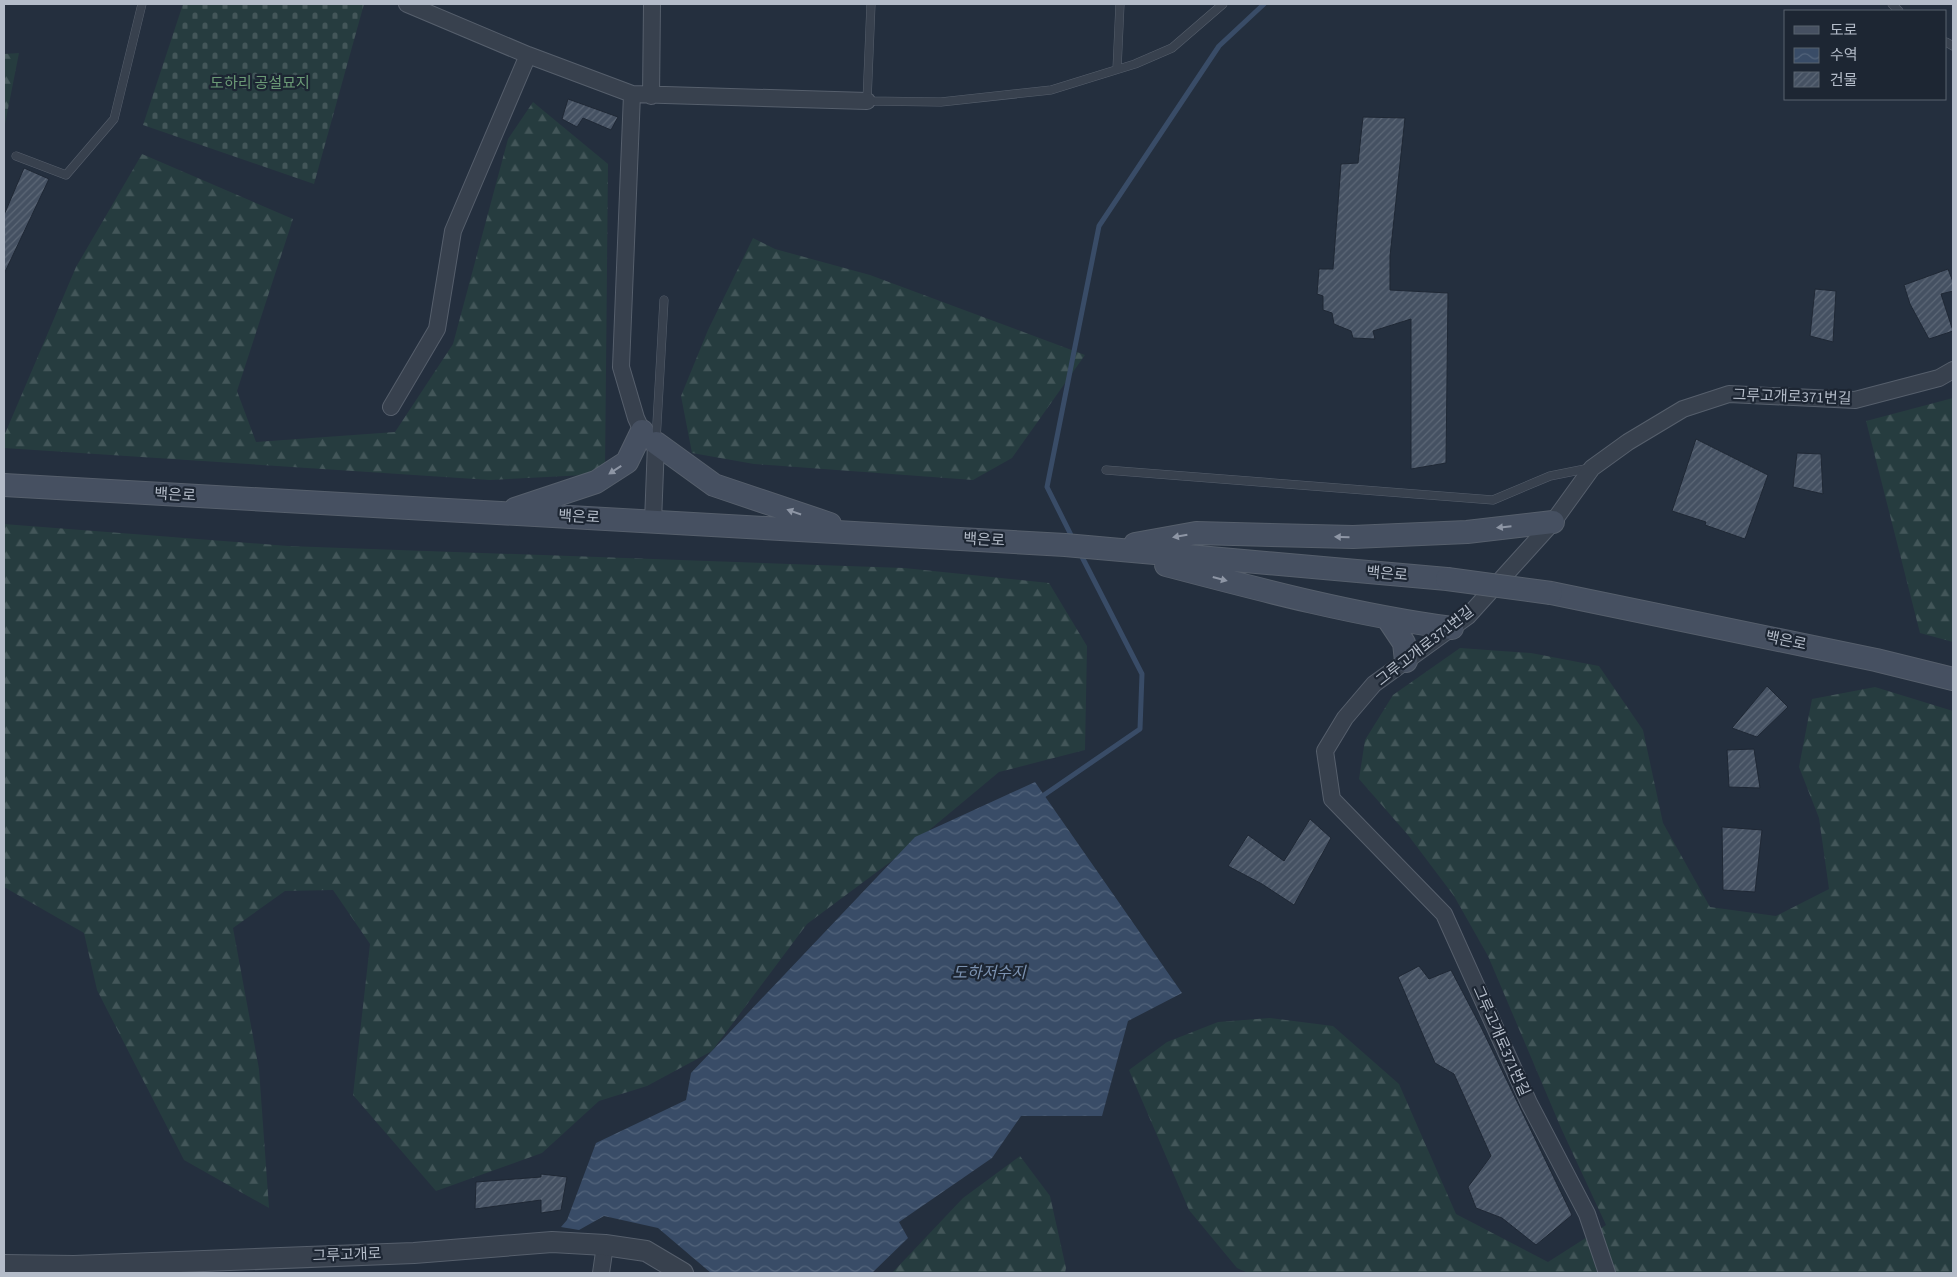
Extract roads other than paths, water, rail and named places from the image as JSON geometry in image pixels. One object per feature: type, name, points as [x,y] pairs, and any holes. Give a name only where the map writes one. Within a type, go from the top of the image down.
[{"type":"main road","points":[[504,513],[596,482],[627,462],[649,437],[714,485],[857,533]]},
{"type":"main road","name":"백은로","points":[[4,485],[1065,545],[1447,580],[1551,594],[1876,660],[1953,679]]},
{"type":"main road","points":[[1098,548],[1196,533],[1353,537],[1467,532],[1553,522]]},
{"type":"main road","points":[[1098,548],[1264,591],[1388,619],[1452,628]]},
{"type":"main road","points":[[1388,619],[1404,644],[1406,661]]},
{"type":"street","points":[[407,4],[528,55],[632,94],[868,101]]},
{"type":"street","points":[[651,96],[652,4]]},
{"type":"street","points":[[390,407],[437,329],[454,231],[528,55]]},
{"type":"street","points":[[632,94],[620,367],[636,418],[649,437],[653,522]]},
{"type":"street","name":"그루고개로371번길","points":[[1608,1273],[1587,1214],[1529,1103],[1444,914],[1332,798],[1325,751],[1345,718],[1374,684],[1468,616],[1553,522],[1592,468],[1628,442],[1683,409],[1729,394],[1855,400],[1939,378],[1953,370]]},
{"type":"street","name":"그루고개로","points":[[4,1265],[75,1269],[414,1253],[552,1242],[605,1245],[646,1251],[683,1273]]},
{"type":"street","points":[[601,1273],[605,1245]]},
{"type":"lane","points":[[16,156],[66,175],[114,119],[142,4]]},
{"type":"lane","points":[[872,4],[868,101],[940,102],[1051,90],[1117,69],[1172,48],[1223,4]]},
{"type":"lane","points":[[1117,69],[1120,4]]},
{"type":"lane","points":[[649,437],[664,300]]},
{"type":"lane","points":[[1106,470],[1493,500],[1550,476],[1592,468]]},
{"type":"water","name":"도하저수지","points":[[1035,782],[1182,993],[1128,1021],[1102,1116],[1021,1116],[992,1158],[899,1222],[908,1238],[872,1273],[711,1273],[658,1228],[604,1216],[579,1230],[561,1227],[567,1220],[596,1143],[686,1100],[691,1073],[915,837]]},
{"type":"waterway","points":[[1073,539],[1047,487],[1099,226],[1219,46],[1264,4]]},
{"type":"waterway","points":[[1044,795],[1140,729],[1142,674],[1080,553]]},
{"type":"park label","name":"도하리 공설묘지","points":[[260,83]]}]
